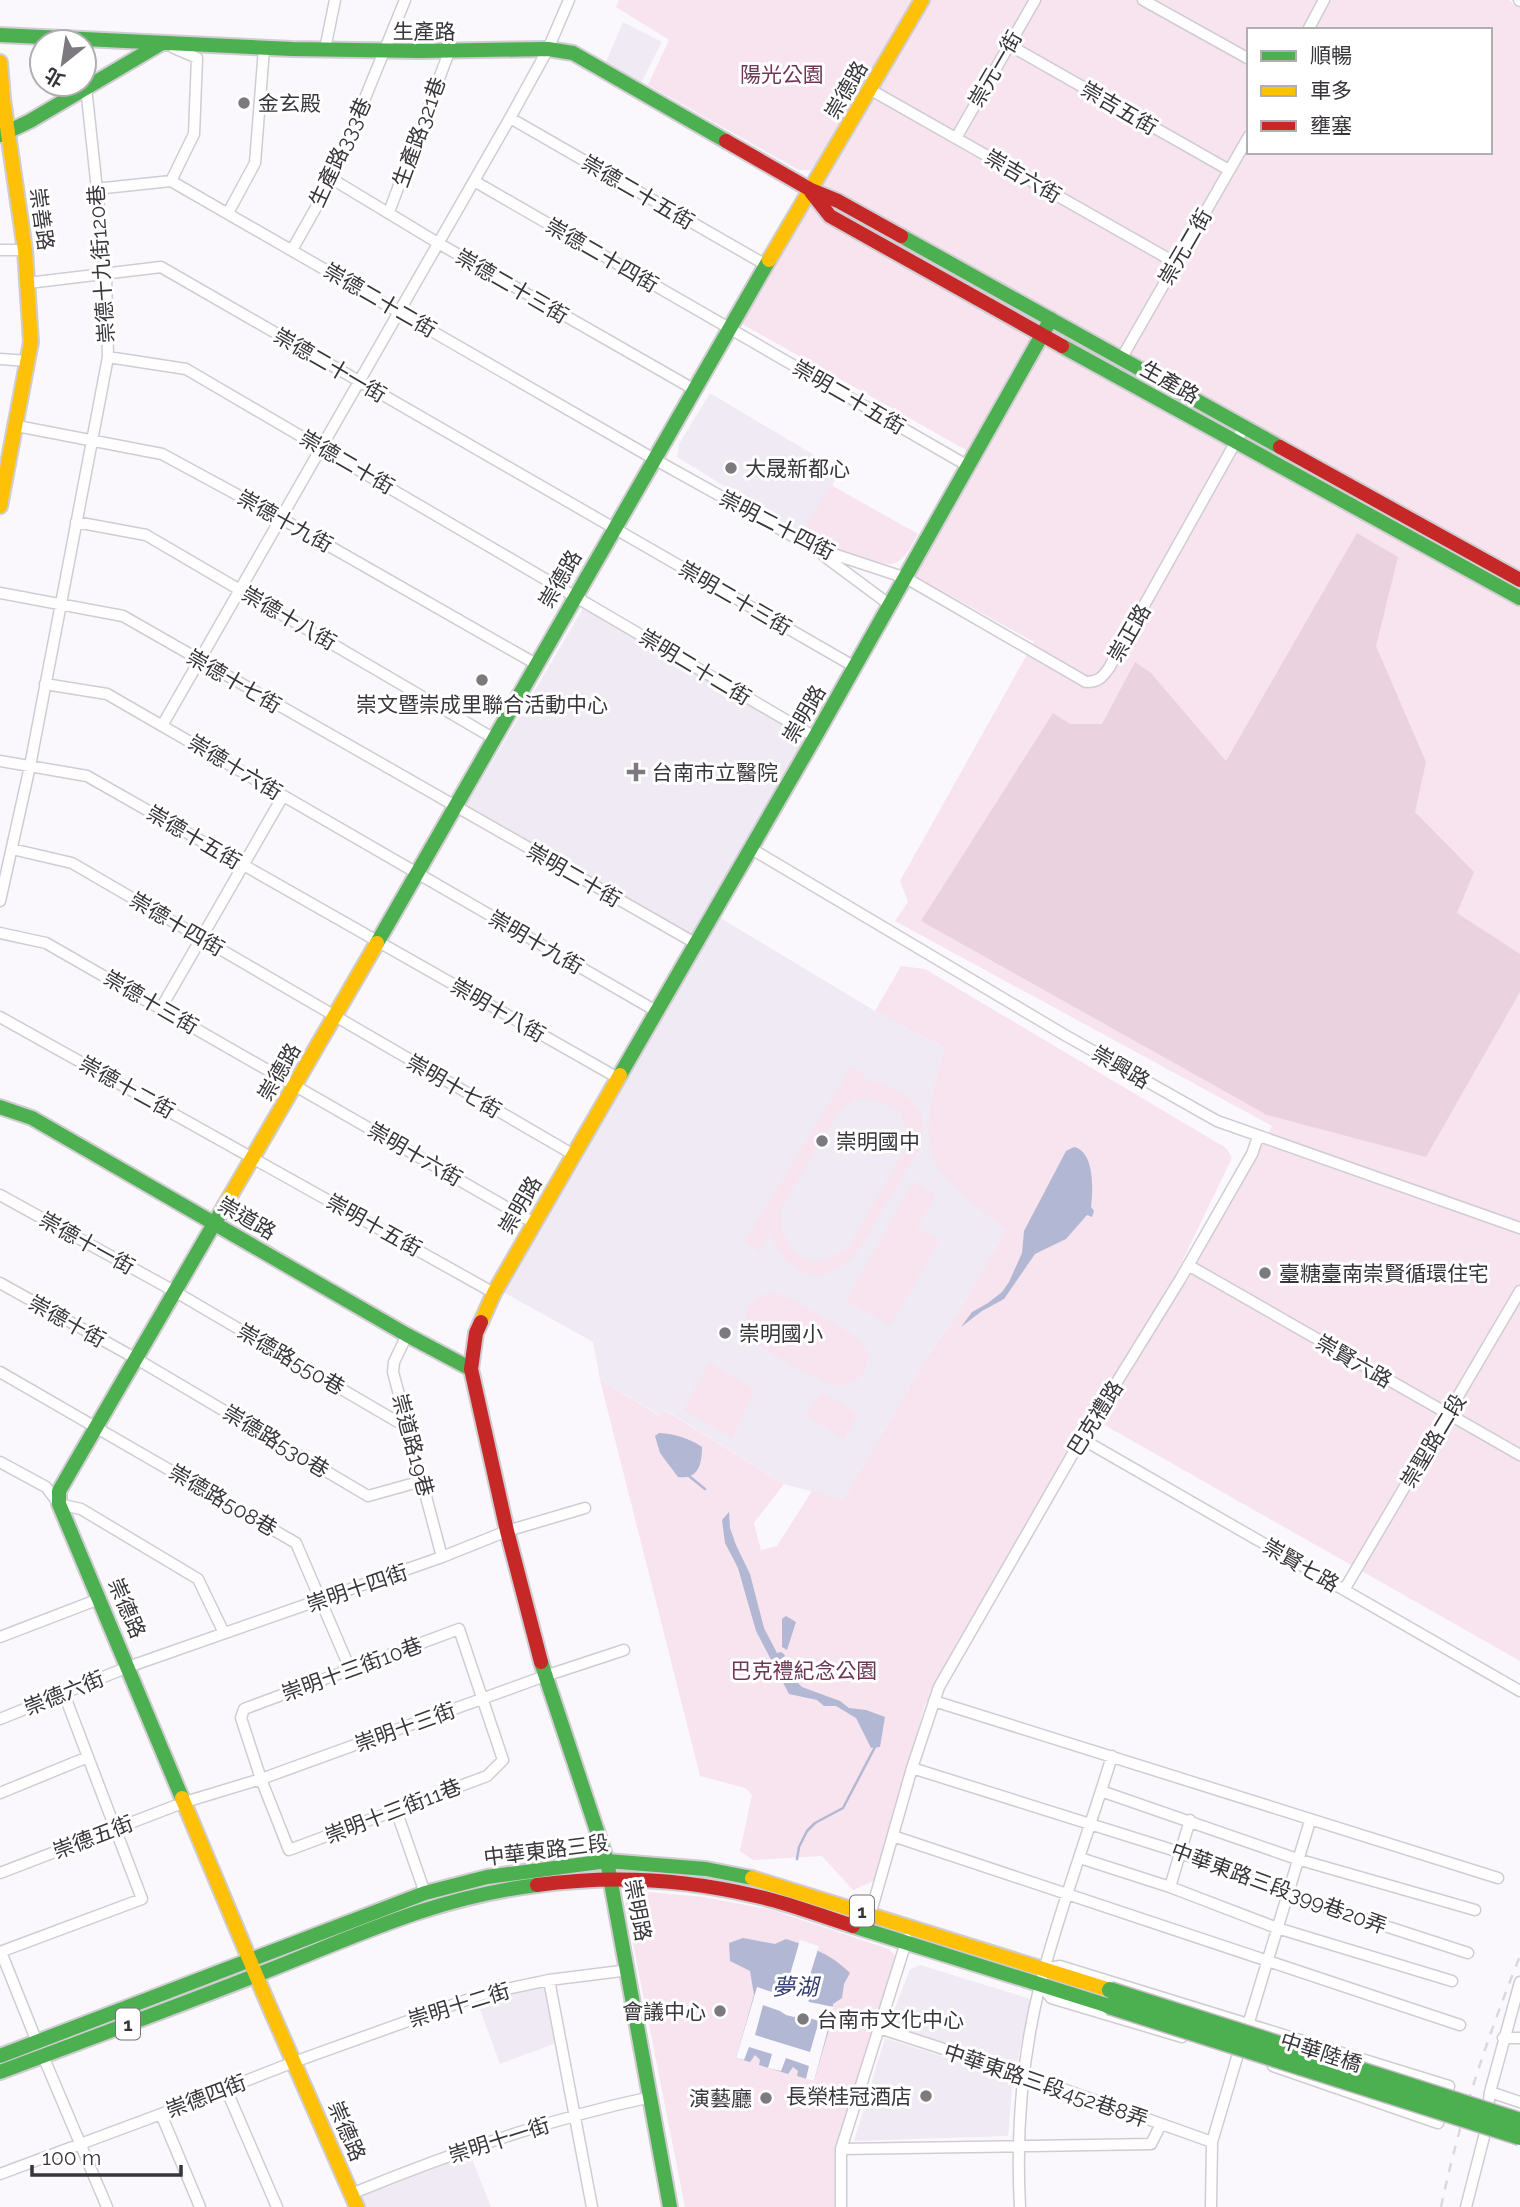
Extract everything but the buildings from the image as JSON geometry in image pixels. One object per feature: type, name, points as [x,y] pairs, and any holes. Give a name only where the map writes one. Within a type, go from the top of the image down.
[{"type":"street","points":[[326,50],[335,0]]},
{"type":"street","name":"生產路333巷","points":[[292,250],[332,179],[405,0]]},
{"type":"street","points":[[163,724],[510,118],[548,50],[569,0]]},
{"type":"street","name":"崇德路","points":[[354,2200],[58,1504],[62,1483],[296,1085],[493,738],[922,0]]},
{"type":"street","name":"崇元一街","points":[[956,138],[1035,0]]},
{"type":"street","points":[[1143,0],[1247,58]]},
{"type":"street","points":[[1309,28],[1324,0]]},
{"type":"street","name":"生產路","points":[[0,35],[384,52],[548,50],[573,53],[811,191],[838,201],[1520,580]]},
{"type":"street","points":[[95,189],[171,181],[194,134],[197,58],[162,43],[98,81]]},
{"type":"street","name":"崇吉五街","points":[[1009,45],[1229,170]]},
{"type":"street","points":[[228,213],[255,163],[264,48]]},
{"type":"street","name":"生產路321巷","points":[[389,212],[449,52]]},
{"type":"street","name":"崇善路","points":[[0,62],[3,128],[25,250],[31,342],[0,506]]},
{"type":"street","name":"崇吉六街","points":[[871,90],[1176,263]]},
{"type":"street","points":[[3,128],[30,121],[68,98]]},
{"type":"street","name":"崇德十九街120巷","points":[[0,901],[30,766],[108,357],[106,274],[87,98]]},
{"type":"street","name":"崇德二十五街","points":[[510,118],[766,265]]},
{"type":"street","name":"崇元二街","points":[[1121,359],[1247,139]]},
{"type":"street","name":"崇德二十三街","points":[[332,179],[695,390]]},
{"type":"street","name":"崇德二十二街","points":[[171,181],[654,459]]},
{"type":"street","name":"崇德二十四街","points":[[474,181],[730,328]]},
{"type":"street","name":"生產路","points":[[811,191],[830,216],[1520,598]]},
{"type":"street","points":[[0,250],[25,250]]},
{"type":"street","name":"崇德二十一街","points":[[28,283],[162,267],[614,529]]},
{"type":"street","name":"崇明路","points":[[670,2207],[629,1970],[607,1861],[545,1676],[507,1531],[471,1369],[476,1333],[494,1293],[906,578],[1051,319]]},
{"type":"street","name":"崇明二十五街","points":[[730,328],[968,466]]},
{"type":"street","name":"崇德二十街","points":[[108,357],[186,369],[575,596]]},
{"type":"street","points":[[0,359],[29,361]]},
{"type":"street","name":"崇德十九街","points":[[16,426],[162,454],[536,664]]},
{"type":"street","name":"崇正路","points":[[906,578],[1078,679],[1095,682],[1109,668],[1244,427]]},
{"type":"street","name":"崇明二十四街","points":[[654,459],[812,547],[906,578]]},
{"type":"street","name":"崇德十八街","points":[[76,522],[146,535],[493,738]]},
{"type":"street","name":"崇明二十三街","points":[[614,529],[855,667]]},
{"type":"street","points":[[812,547],[890,605]]},
{"type":"street","name":"崇德十七街","points":[[0,593],[123,616],[454,807]]},
{"type":"street","name":"崇明二十二街","points":[[575,596],[815,737]]},
{"type":"street","name":"崇德十六街","points":[[45,684],[107,694],[163,724],[416,873]]},
{"type":"street","name":"崇德十五街","points":[[0,761],[87,776],[378,941]]},
{"type":"street","points":[[161,1008],[283,796]]},
{"type":"street","name":"崇明二十街","points":[[454,807],[695,943]]},
{"type":"street","name":"崇興路","points":[[751,848],[1132,1074],[1217,1121],[1520,1228]]},
{"type":"street","name":"崇德十四街","points":[[12,849],[72,863],[335,1017]]},
{"type":"street","name":"崇明十九街","points":[[416,873],[656,1011]]},
{"type":"street","name":"崇德十三街","points":[[0,933],[46,943],[296,1085]]},
{"type":"street","name":"崇明十八街","points":[[378,941],[618,1078]]},
{"type":"street","name":"崇德十二街","points":[[0,1017],[253,1158]]},
{"type":"street","name":"崇明十七街","points":[[335,1017],[574,1154]]},
{"type":"street","name":"崇明十六街","points":[[296,1085],[534,1223]]},
{"type":"street","name":"崇道路","points":[[0,1107],[32,1118],[407,1335],[471,1369]]},
{"type":"street","name":"巴克禮路","points":[[866,1930],[934,1701],[1082,1439],[1252,1154],[1258,1137]]},
{"type":"street","name":"崇明十五街","points":[[253,1158],[494,1293]]},
{"type":"street","name":"崇德十一街","points":[[0,1195],[174,1290]]},
{"type":"street","name":"崇賢六路","points":[[1188,1265],[1520,1455]]},
{"type":"street","name":"崇德十街","points":[[0,1283],[135,1358]]},
{"type":"street","name":"崇德路550巷","points":[[174,1290],[408,1428]]},
{"type":"street","name":"崇聖路二段","points":[[1344,1590],[1520,1291]]},
{"type":"street","name":"崇道路19巷","points":[[407,1335],[393,1367],[442,1558]]},
{"type":"street","name":"崇德路530巷","points":[[135,1358],[368,1496],[422,1481]]},
{"type":"street","name":"崇德路508巷","points":[[0,1372],[296,1543],[350,1669]]},
{"type":"street","name":"崇賢七路","points":[[1082,1439],[1520,1691]]},
{"type":"street","points":[[0,1462],[46,1488],[58,1504],[81,1509],[198,1579],[224,1633]]},
{"type":"street","name":"崇明十四街","points":[[128,1667],[442,1558],[507,1531],[585,1508]]},
{"type":"street","points":[[0,1637],[99,1599]]},
{"type":"street","name":"崇明十三街10巷","points":[[261,1779],[241,1718],[244,1709],[459,1629],[483,1699]]},
{"type":"street","name":"崇明十三街","points":[[185,1802],[261,1779],[624,1650]]},
{"type":"street","name":"崇德六街","points":[[0,1719],[128,1667]]},
{"type":"street","points":[[64,1694],[142,1899],[0,1952],[107,2207]]},
{"type":"street","name":"崇明十三街11巷","points":[[261,1779],[289,1850],[487,1776],[503,1760],[483,1699]]},
{"type":"street","points":[[934,1701],[1498,1878]]},
{"type":"street","points":[[1020,2207],[1017,2147],[1024,2075],[1043,1976],[1112,1756]]},
{"type":"street","points":[[0,1793],[88,1757]]},
{"type":"street","name":"中華東路三段399巷20弄","points":[[912,1768],[1179,1852],[1287,1894],[1468,1953]]},
{"type":"street","points":[[1101,1791],[1297,1858],[1475,1910]]},
{"type":"street","name":"崇德五街","points":[[0,1873],[185,1802]]},
{"type":"street","points":[[396,1810],[425,1894]]},
{"type":"street","points":[[1170,1887],[1190,1820]]},
{"type":"street","points":[[1248,2025],[1310,1821]]},
{"type":"street","points":[[893,1836],[1460,2025]]},
{"type":"street","points":[[1080,1858],[1170,1887],[1277,1928],[1452,1981]]},
{"type":"street","name":"中華東路三段","points":[[254,1968],[425,1894],[487,1877],[607,1861],[727,1872],[762,1880],[911,1926],[1043,1976],[1110,1998]]},
{"type":"street","name":"中華東路三段","points":[[0,2072],[40,2049],[254,1968],[430,1906],[494,1891],[586,1879],[726,1888],[905,1943],[1043,1976]]},
{"type":"street","points":[[841,2207],[841,2149],[911,1926]]},
{"type":"street","points":[[1060,1966],[1449,2086],[1438,2123],[1238,2054],[1051,1997],[1043,1976],[1060,1966]]},
{"type":"street","name":"崇明十二街","points":[[294,2062],[484,1994],[549,1980],[629,1970]]},
{"type":"street","points":[[549,1980],[592,2207]]},
{"type":"street","points":[[1466,2207],[1485,2133],[1490,2092],[1520,1982]]},
{"type":"street","name":"中華陸橋","points":[[1110,1998],[1520,2121]]},
{"type":"street","name":"中華陸橋","points":[[1110,1998],[1520,2137]]},
{"type":"street","name":"中華東路三段452巷8弄","points":[[879,2028],[1024,2075],[1160,2126],[1212,2142]]},
{"type":"street","points":[[1503,2038],[1520,2038]]},
{"type":"street","name":"中華東路三段","points":[[0,2056],[40,2049]]},
{"type":"street","points":[[1211,2207],[1212,2142],[1238,2054]]},
{"type":"street","name":"崇德四街","points":[[0,2174],[294,2062]]},
{"type":"street","points":[[226,2089],[277,2207]]},
{"type":"street","points":[[1490,2092],[1520,2102]]},
{"type":"street","name":"崇明十一街","points":[[354,2200],[427,2163],[575,2115],[651,2097]]},
{"type":"street","points":[[161,2114],[200,2207]]},
{"type":"street","points":[[841,2149],[1151,2144],[1160,2126]]},
{"type":"street","points":[[1485,2133],[1520,2144]]},
{"type":"shaded area","points":[[623,22],[662,42],[640,85],[605,64]]},
{"type":"shaded area","points":[[710,393],[841,471],[802,534],[677,457],[679,444]]},
{"type":"shaded area","points":[[1357,533],[1398,557],[1376,646],[1426,762],[1415,812],[1474,872],[1457,913],[1520,954],[1520,992],[1426,1157],[1267,1115],[921,921],[1053,713],[1070,724],[1102,724],[1135,662],[1151,673],[1226,761]]},
{"type":"shaded area","name":"台南市立醫院","points":[[584,607],[806,738],[692,934],[466,806]]},
{"type":"shaded area","name":"崇明國中","points":[[717,916],[875,1011],[945,1048],[1006,1230],[959,1312],[924,1362],[843,1500],[784,1484],[667,1411],[661,1416],[600,1380],[593,1342],[503,1292]]},
{"type":"shaded area","points":[[920,1965],[1031,1999],[1016,2068],[887,2028],[910,1969]]},
{"type":"shaded area","points":[[548,1983],[559,2042],[500,2064],[476,1999]]},
{"type":"shaded area","points":[[885,2038],[1013,2079],[1008,2136],[854,2141]]},
{"type":"shaded area","points":[[470,2154],[491,2207],[362,2207],[357,2197]]},
{"type":"green space","name":"陽光公園","points":[[619,0],[914,0],[815,170],[799,170],[648,85],[669,40],[616,7]]},
{"type":"green space","points":[[927,0],[1509,0],[1520,9],[1520,1661],[1101,1423],[1187,1281],[1272,1126],[895,921],[908,902],[900,881],[1034,642],[913,575],[982,459],[742,324]]},
{"type":"green space","points":[[831,485],[918,534],[901,559],[885,564],[831,547],[802,534]]},
{"type":"green space","name":"巴克禮紀念公園","points":[[901,966],[925,969],[1226,1148],[1232,1158],[1176,1274],[1075,1440],[925,1705],[876,1880],[853,1890],[822,1856],[753,1860],[740,1851],[752,1795],[745,1788],[700,1776],[600,1380],[660,1416],[666,1411],[784,1484],[754,1523],[761,1550],[777,1546],[812,1491],[843,1500],[924,1362],[959,1312],[1006,1230],[952,1185],[939,1168],[933,1154],[929,1139],[930,1108],[945,1048],[875,1011]]},
{"type":"green space","points":[[851,1067],[864,1073],[863,1079],[892,1088],[913,1101],[922,1122],[922,1136],[917,1153],[858,1251],[846,1264],[833,1272],[808,1274],[796,1269],[786,1260],[770,1232],[759,1252],[745,1241]],"holes":[[[871,1098],[900,1111],[908,1138],[904,1150],[848,1248],[828,1259],[812,1262],[794,1253],[781,1227],[781,1209],[840,1109],[854,1100]]]},
{"type":"green space","points":[[914,1181],[936,1194],[917,1228],[940,1240],[890,1326],[846,1301]]},
{"type":"green space","points":[[775,1292],[819,1314],[860,1341],[865,1347],[867,1361],[866,1368],[857,1379],[840,1385],[822,1381],[753,1340],[745,1328],[748,1308],[759,1296]]},
{"type":"green space","points":[[709,1362],[755,1390],[732,1438],[683,1410]]},
{"type":"green space","points":[[821,1392],[858,1414],[844,1439],[806,1416]]},
{"type":"green space","points":[[637,1891],[704,1897],[772,1910],[889,1949],[894,1954],[896,1963],[837,2153],[835,2207],[685,2207],[625,1903]]},
{"type":"water","points":[[1074,1147],[1081,1150],[1089,1164],[1092,1182],[1091,1207],[1094,1211],[1092,1217],[1087,1215],[1066,1239],[1035,1254],[1004,1299],[961,1327],[972,1312],[1002,1292],[1009,1282],[1022,1253],[1024,1231],[1066,1151]]},
{"type":"water","points":[[659,1433],[682,1437],[702,1447],[700,1464],[695,1473],[678,1477],[660,1453],[655,1436]]},
{"type":"water","points":[[729,1512],[730,1528],[750,1574],[764,1628],[777,1653],[785,1655],[783,1660],[791,1676],[802,1687],[840,1701],[849,1708],[866,1710],[885,1717],[880,1747],[871,1748],[856,1718],[836,1706],[824,1706],[817,1700],[789,1694],[756,1631],[738,1568],[725,1543],[722,1520]]},
{"type":"water","points":[[786,1616],[796,1622],[787,1650],[782,1647],[782,1619]]},
{"type":"water","name":"夢湖","points":[[743,1938],[775,1944],[786,1939],[828,1956],[850,1973],[844,1984],[842,1998],[833,2004],[832,2019],[814,2081],[797,2076],[798,2071],[793,2067],[788,2074],[759,2065],[760,2060],[755,2055],[750,2062],[736,2058],[754,1995],[750,1971],[730,1961],[729,1943]]},
{"type":"pier","points":[[800,1940],[819,1946],[805,1991],[809,2002],[834,2007],[814,2081],[806,2079],[809,2066],[786,2058],[781,2071],[768,2068],[772,2054],[749,2047],[744,2060],[736,2058],[757,1987],[778,1994],[787,1985]],"holes":[[[763,2005],[786,2015],[800,2015],[819,2021],[810,2052],[755,2035]]]},
{"type":"waterway","points":[[689,1476],[705,1489]]},
{"type":"waterway","points":[[797,1859],[799,1847],[807,1831],[815,1823],[843,1808],[875,1747]]},
{"type":"railway","points":[[1441,2207],[1475,2080],[1520,1956]]},
{"type":"traffic: fast","points":[[0,35],[292,49],[548,49],[573,53],[726,141]]},
{"type":"traffic: fast","points":[[1,135],[30,121],[162,43]]},
{"type":"traffic: fast","points":[[901,236],[1280,447]]},
{"type":"traffic: fast","points":[[377,943],[769,260]]},
{"type":"traffic: fast","points":[[620,1075],[1051,319]]},
{"type":"traffic: fast","points":[[1062,346],[1520,598]]},
{"type":"traffic: fast","points":[[0,1107],[32,1118],[407,1335],[471,1369]]},
{"type":"traffic: fast","points":[[182,1798],[59,1504],[59,1491],[225,1205]]},
{"type":"traffic: fast","points":[[541,1662],[607,1861],[670,2207]]},
{"type":"traffic: fast","points":[[0,2056],[425,1893],[487,1877],[607,1861],[706,1869],[752,1878]]},
{"type":"traffic: fast","points":[[0,2072],[427,1909],[498,1891],[537,1885]]},
{"type":"traffic: fast","points":[[853,1926],[1109,2006]]},
{"type":"traffic: fast","points":[[1110,1990],[1520,2121]]},
{"type":"traffic: fast","points":[[1109,2006],[1520,2137]]},
{"type":"traffic: slow","points":[[769,260],[922,0]]},
{"type":"traffic: slow","points":[[0,62],[25,250],[31,342],[0,506]]},
{"type":"traffic: slow","points":[[225,1205],[377,943]]},
{"type":"traffic: slow","points":[[481,1322],[494,1293],[620,1075]]},
{"type":"traffic: slow","points":[[182,1798],[357,2207]]},
{"type":"traffic: slow","points":[[752,1878],[1110,1990]]},
{"type":"traffic: jam","points":[[726,141],[811,190],[838,201],[901,236]]},
{"type":"traffic: jam","points":[[811,192],[830,216],[1062,346]]},
{"type":"traffic: jam","points":[[1280,447],[1520,580]]},
{"type":"traffic: jam","points":[[481,1322],[476,1333],[471,1369],[507,1531],[541,1662]]},
{"type":"traffic: jam","points":[[537,1885],[592,1880],[674,1882],[768,1899],[853,1926]]},
{"type":"place","name":"金玄殿","points":[[244,103]]},
{"type":"place","name":"大晟新都心","points":[[731,468]]},
{"type":"place","name":"崇文暨崇成里聯合活動中心","points":[[482,680]]},
{"type":"place","name":"台南市立醫院","points":[[636,772]]},
{"type":"place","name":"崇明國中","points":[[822,1141]]},
{"type":"place","name":"臺糖臺南崇賢循環住宅","points":[[1265,1273]]},
{"type":"place","name":"崇明國小","points":[[725,1333]]},
{"type":"place","name":"會議中心","points":[[720,2011]]},
{"type":"place","name":"台南市文化中心","points":[[803,2019]]},
{"type":"place","name":"長榮桂冠酒店","points":[[926,2096]]},
{"type":"place","name":"演藝廳","points":[[766,2098]]}]
